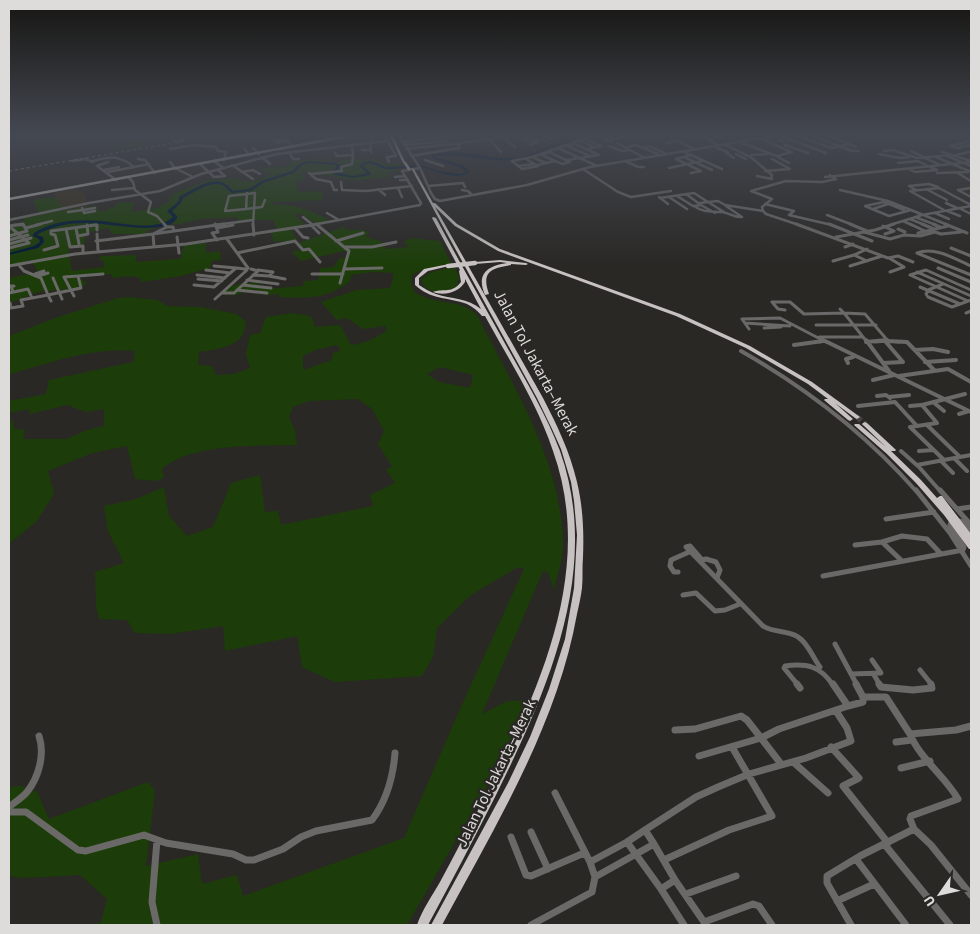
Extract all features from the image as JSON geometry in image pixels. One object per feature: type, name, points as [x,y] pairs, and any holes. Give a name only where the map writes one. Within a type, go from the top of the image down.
[{"type":"highway","name":"Jalan Tol Jakarta–Merak","points":[[415,178],[534,400],[551,438],[562,469],[570,509],[571,563],[568,589],[548,673],[528,721],[422,925]]},
{"type":"highway","name":"Jalan Tol Jakarta–Merak","points":[[416,178],[540,398],[566,453],[575,484],[579,510],[581,563],[571,631],[558,675],[540,722],[510,787],[436,925]]},
{"type":"highway","points":[[431,202],[469,234],[499,250],[678,315],[723,334],[788,369],[857,417]]},
{"type":"highway","points":[[448,265],[426,272],[420,279],[421,287],[428,291],[438,292],[458,288],[462,284],[463,279],[458,260]]},
{"type":"highway","points":[[495,330],[475,306],[457,299],[433,295],[418,287],[416,280],[421,274],[431,268],[448,265],[509,260],[532,263]]},
{"type":"highway","points":[[474,262],[515,262],[534,266],[661,310],[724,337],[772,362],[797,378],[850,419]]},
{"type":"highway","points":[[492,311],[494,309],[482,281],[485,275],[495,268],[504,265],[519,265],[565,277]]},
{"type":"highway","points":[[865,424],[928,484],[971,539]]},
{"type":"highway","points":[[857,425],[914,476],[932,495],[971,547]]},
{"type":"main road","points":[[9,200],[129,178]]},
{"type":"street","points":[[129,178],[133,182],[134,188],[151,202],[148,212],[156,216],[166,226],[173,227],[174,231]]},
{"type":"street","points":[[9,220],[142,195],[172,188],[192,178]]},
{"type":"street","points":[[315,178],[317,180],[331,182],[334,190],[337,191],[361,191],[412,186]]},
{"type":"street","points":[[96,241],[117,244],[129,249],[178,245],[254,235],[421,204],[406,178]]},
{"type":"street","points":[[424,178],[431,193],[438,201],[527,185],[551,178]]},
{"type":"street","points":[[597,178],[619,193],[631,197],[671,191]]},
{"type":"street","points":[[771,178],[777,182]]},
{"type":"street","points":[[763,211],[762,207],[772,199],[751,191],[777,182],[798,180],[808,182],[833,181],[836,179],[833,178]]},
{"type":"street","points":[[402,181],[408,180]]},
{"type":"street","points":[[341,182],[342,190]]},
{"type":"street","points":[[428,186],[463,183],[465,187]]},
{"type":"street","points":[[916,190],[909,186],[929,184],[971,205]]},
{"type":"street","points":[[112,190],[134,188]]},
{"type":"street","points":[[398,188],[402,197]]},
{"type":"street","points":[[939,188],[909,192],[960,216]]},
{"type":"street","points":[[970,196],[958,190],[971,188]]},
{"type":"street","points":[[119,189],[124,198]]},
{"type":"street","points":[[378,189],[385,195]]},
{"type":"street","points":[[927,189],[957,208],[971,214]]},
{"type":"street","points":[[462,190],[468,191],[472,195]]},
{"type":"street","points":[[840,190],[888,201],[967,233]]},
{"type":"street","points":[[246,209],[247,193]]},
{"type":"street","points":[[254,235],[253,220],[254,208],[255,193],[229,196],[225,210],[246,209],[254,208],[262,207],[265,200]]},
{"type":"street","points":[[660,198],[694,193],[708,202],[724,212],[735,218],[742,217],[718,201],[708,202],[699,203],[682,206]]},
{"type":"street","points":[[654,194],[668,204]]},
{"type":"street","points":[[686,194],[716,213]]},
{"type":"street","points":[[677,196],[705,213],[732,211],[742,208]]},
{"type":"street","points":[[960,199],[970,196]]},
{"type":"street","points":[[669,197],[688,209]]},
{"type":"street","points":[[408,202],[412,206]]},
{"type":"street","points":[[906,211],[888,204],[878,203],[865,206],[890,216],[906,211],[923,215]]},
{"type":"street","points":[[765,204],[793,210],[794,212],[789,214],[790,216],[812,219],[872,241]]},
{"type":"street","points":[[873,209],[888,204]]},
{"type":"street","points":[[725,205],[763,211],[768,215],[835,237],[882,256],[889,258],[898,256],[913,262]]},
{"type":"street","points":[[835,237],[865,232],[915,217],[971,205]]},
{"type":"street","points":[[68,212],[82,207],[94,208],[84,213],[82,207]]},
{"type":"street","points":[[881,213],[897,208]]},
{"type":"street","points":[[737,214],[752,210]]},
{"type":"street","points":[[327,213],[339,220]]},
{"type":"street","points":[[934,213],[949,219]]},
{"type":"street","points":[[827,216],[842,220],[865,232],[889,239],[901,236],[920,236],[949,226]]},
{"type":"street","points":[[302,217],[349,251],[340,282]]},
{"type":"street","points":[[915,217],[941,228]]},
{"type":"street","points":[[910,219],[931,231]]},
{"type":"street","points":[[9,266],[98,250],[133,238],[153,234],[253,220]]},
{"type":"street","points":[[837,222],[842,220]]},
{"type":"street","points":[[903,221],[940,234],[962,231]]},
{"type":"street","points":[[9,236],[16,232],[27,231],[26,228],[52,222]]},
{"type":"street","points":[[9,228],[23,224],[26,228]]},
{"type":"street","points":[[78,236],[88,234],[87,225]]},
{"type":"street","points":[[44,250],[58,246],[55,235],[50,232],[87,225],[96,225],[96,230]]},
{"type":"street","points":[[216,226],[233,225]]},
{"type":"street","points":[[313,225],[319,233]]},
{"type":"street","points":[[153,234],[166,226]]},
{"type":"street","points":[[216,226],[218,232],[212,233],[217,240]]},
{"type":"street","points":[[872,226],[879,228]]},
{"type":"street","points":[[883,226],[905,232]]},
{"type":"street","points":[[9,228],[29,243],[9,248]]},
{"type":"street","points":[[76,228],[79,244]]},
{"type":"street","points":[[295,228],[303,237],[308,238]]},
{"type":"street","points":[[66,229],[70,247],[90,245]]},
{"type":"street","points":[[895,230],[901,236]]},
{"type":"street","points":[[885,234],[895,230]]},
{"type":"street","points":[[945,233],[958,230]]},
{"type":"street","points":[[918,232],[931,231]]},
{"type":"street","points":[[336,241],[363,233]]},
{"type":"street","points":[[97,234],[98,250]]},
{"type":"street","points":[[153,234],[154,247]]},
{"type":"street","points":[[9,240],[28,235]]},
{"type":"street","points":[[177,237],[179,253]]},
{"type":"street","points":[[9,244],[31,238]]},
{"type":"street","points":[[129,249],[133,238]]},
{"type":"street","points":[[227,239],[248,269]]},
{"type":"street","points":[[237,253],[295,241],[303,250],[309,249],[320,262]]},
{"type":"street","points":[[344,247],[372,247],[396,242]]},
{"type":"street","points":[[846,247],[853,244]]},
{"type":"street","points":[[83,252],[84,246]]},
{"type":"street","points":[[951,248],[971,256]]},
{"type":"street","points":[[833,261],[867,249]]},
{"type":"street","points":[[971,266],[933,252],[924,250],[917,253],[971,275]]},
{"type":"street","points":[[854,255],[869,261]]},
{"type":"street","points":[[850,266],[882,256]]},
{"type":"street","points":[[889,258],[902,270]]},
{"type":"street","points":[[18,264],[24,271],[37,275],[48,273]]},
{"type":"street","points":[[214,266],[272,272],[269,276]]},
{"type":"street","points":[[194,285],[214,287],[236,268]]},
{"type":"street","points":[[344,269],[382,268]]},
{"type":"street","points":[[938,268],[971,282]]},
{"type":"street","points":[[215,299],[248,269]]},
{"type":"street","points":[[206,270],[230,273]]},
{"type":"street","points":[[222,293],[233,294],[258,270]]},
{"type":"street","points":[[890,272],[909,270]]},
{"type":"street","points":[[37,275],[44,271]]},
{"type":"street","points":[[970,301],[910,275],[927,271],[971,290]]},
{"type":"street","points":[[917,272],[971,296]]},
{"type":"street","points":[[74,296],[64,276],[103,274]]},
{"type":"street","points":[[312,274],[343,274]]},
{"type":"street","points":[[941,277],[950,274]]},
{"type":"street","points":[[37,275],[51,300]]},
{"type":"street","points":[[86,275],[89,281]]},
{"type":"street","points":[[253,275],[285,279]]},
{"type":"street","points":[[10,303],[12,308],[14,308],[23,306],[21,300],[82,288],[78,276]]},
{"type":"street","points":[[198,277],[223,280]]},
{"type":"street","points":[[53,278],[62,299]]},
{"type":"street","points":[[248,280],[278,284]]},
{"type":"street","points":[[25,283],[32,298]]},
{"type":"street","points":[[928,290],[943,284]]},
{"type":"street","points":[[243,285],[271,288]]},
{"type":"street","points":[[13,292],[11,286],[14,286]]},
{"type":"street","points":[[920,287],[960,304]]},
{"type":"street","points":[[9,293],[28,289]]},
{"type":"street","points":[[237,290],[267,293]]},
{"type":"street","points":[[928,290],[926,294],[930,298],[952,308],[970,301]]},
{"type":"street","points":[[785,310],[778,310],[772,302],[790,302],[804,314],[864,313],[876,325],[904,362],[883,363]]},
{"type":"street","points":[[840,309],[894,375]]},
{"type":"street","points":[[966,313],[971,311]]},
{"type":"street","points":[[765,317],[769,324]]},
{"type":"street","points":[[749,329],[742,320],[744,318],[777,317],[789,325],[970,411]]},
{"type":"street","points":[[745,323],[765,326],[789,325]]},
{"type":"street","points":[[765,326],[769,324],[789,325]]},
{"type":"street","points":[[816,325],[876,325]]},
{"type":"street","points":[[814,337],[862,337]]},
{"type":"street","points":[[794,345],[824,341]]},
{"type":"street","points":[[866,342],[907,342],[936,371]]},
{"type":"street","points":[[915,350],[933,349],[948,352]]},
{"type":"street","points":[[741,351],[770,368],[836,414],[898,470],[934,512],[971,566]]},
{"type":"street","points":[[848,363],[846,359],[854,356]]},
{"type":"street","points":[[925,362],[956,360]]},
{"type":"street","points":[[873,380],[894,375],[950,369],[971,382]]},
{"type":"street","points":[[910,406],[965,394]]},
{"type":"street","points":[[877,396],[886,395],[896,402],[917,426]]},
{"type":"street","points":[[858,406],[909,395]]},
{"type":"street","points":[[933,402],[944,411]]},
{"type":"street","points":[[921,405],[937,423],[910,427],[952,473]]},
{"type":"street","points":[[959,414],[970,411]]},
{"type":"street","points":[[927,425],[958,458],[967,471]]},
{"type":"street","points":[[919,451],[933,450]]},
{"type":"street","points":[[901,451],[917,465],[971,525]]},
{"type":"street","points":[[917,465],[971,455]]},
{"type":"street","points":[[957,509],[971,507]]},
{"type":"street","points":[[886,519],[934,512]]},
{"type":"street","points":[[959,521],[964,522],[971,532]]},
{"type":"street","points":[[951,522],[950,525],[964,548],[961,551]]},
{"type":"street","points":[[855,545],[882,542],[902,536],[927,539],[940,552]]},
{"type":"street","points":[[882,542],[901,560]]},
{"type":"street","points":[[823,576],[854,572],[940,552],[961,551]]},
{"type":"street","points":[[678,572],[674,572],[672,569],[671,560],[690,552],[766,628],[798,637],[848,706]]},
{"type":"street","points":[[702,562],[710,560],[718,564],[720,570],[717,578]]},
{"type":"street","points":[[684,595],[696,593],[715,611],[740,604]]},
{"type":"street","points":[[698,756],[760,738],[779,729],[863,702],[863,698],[851,674],[834,644]]},
{"type":"street","points":[[851,674],[874,674],[881,672],[872,660]]},
{"type":"street","points":[[800,688],[784,668],[785,666],[806,663],[820,668]]},
{"type":"street","points":[[882,687],[913,690],[932,688],[933,686],[920,670]]},
{"type":"street","points":[[874,674],[911,737],[958,799],[911,816],[910,819],[914,829],[928,841],[971,895]]},
{"type":"street","points":[[863,698],[886,697]]},
{"type":"street","points":[[590,862],[627,842],[696,797],[749,774],[793,762],[852,739],[836,711]]},
{"type":"street","points":[[675,730],[696,729],[741,716],[747,720],[782,764]]},
{"type":"street","points":[[896,742],[911,737],[971,726]]},
{"type":"street","points":[[9,807],[31,786],[42,749],[42,742],[39,736]]},
{"type":"street","points":[[664,860],[729,830],[771,818],[772,815],[732,747]]},
{"type":"street","points":[[832,747],[859,778],[844,786],[886,844],[950,925]]},
{"type":"street","points":[[9,812],[26,812],[78,850],[94,849],[144,835],[166,843],[233,854],[246,860],[254,860],[283,849],[301,837],[316,831],[343,824],[369,822],[378,812],[390,787],[394,772],[395,753]]},
{"type":"street","points":[[901,768],[930,761]]},
{"type":"street","points":[[793,762],[802,773],[828,793]]},
{"type":"street","points":[[531,925],[546,922],[593,891],[595,877],[590,862],[555,793]]},
{"type":"street","points":[[851,925],[827,883],[827,876],[914,829]]},
{"type":"street","points":[[645,830],[675,880],[705,924],[753,904],[759,906],[772,925]]},
{"type":"street","points":[[531,832],[548,869]]},
{"type":"street","points":[[511,837],[526,875],[531,876],[584,853]]},
{"type":"street","points":[[157,840],[152,902],[157,925]]},
{"type":"street","points":[[627,842],[684,925]]},
{"type":"street","points":[[595,877],[654,844]]},
{"type":"street","points":[[856,859],[906,925]]},
{"type":"street","points":[[686,894],[736,876]]},
{"type":"street","points":[[661,889],[675,880]]},
{"type":"street","points":[[837,901],[874,884]]},
{"type":"shaded area","points":[[72,189],[86,195],[88,207],[64,210],[53,193]]},
{"type":"green space","points":[[233,178],[251,182],[264,178],[304,178],[305,180],[296,181],[297,189],[300,192],[322,191],[323,200],[272,202],[273,205],[289,205],[304,209],[319,214],[332,222],[316,224],[300,213],[294,215],[308,226],[291,230],[297,240],[274,242],[271,233],[278,231],[273,220],[238,220],[237,217],[199,219],[176,225],[174,223],[156,226],[155,229],[148,230],[146,234],[112,234],[109,228],[85,233],[84,244],[70,247],[68,251],[72,271],[104,267],[104,261],[99,260],[101,256],[137,255],[135,262],[180,259],[184,245],[206,243],[206,253],[220,251],[221,260],[212,261],[210,268],[181,276],[141,282],[141,278],[129,276],[113,278],[111,274],[77,277],[87,283],[81,288],[38,292],[12,302],[12,307],[9,308],[9,278],[38,272],[31,260],[9,266],[9,224],[25,222],[23,218],[40,215],[33,200],[55,197],[64,210],[97,206],[99,212],[115,207],[116,203],[134,202],[131,212],[158,208],[170,201],[168,198],[177,192],[209,180]]},
{"type":"green space","points":[[337,178],[384,178],[360,180]]},
{"type":"green space","points":[[344,227],[347,230],[369,232],[366,237],[380,241],[387,249],[408,247],[404,241],[412,238],[440,241],[451,263],[421,270],[412,275],[411,284],[415,293],[429,299],[460,305],[477,315],[520,397],[545,454],[554,484],[560,514],[563,550],[554,590],[548,572],[543,571],[482,714],[507,701],[529,700],[493,776],[407,925],[75,925],[101,923],[107,899],[80,875],[24,878],[9,876],[9,787],[22,786],[37,792],[49,819],[148,782],[155,790],[146,866],[198,854],[202,884],[237,875],[243,896],[404,838],[524,569],[518,567],[471,595],[437,628],[433,657],[422,676],[335,682],[302,667],[297,636],[225,651],[223,626],[170,634],[135,633],[127,620],[99,619],[96,606],[95,572],[124,563],[108,531],[104,506],[136,499],[164,487],[169,516],[187,536],[213,527],[231,483],[260,475],[265,512],[278,511],[281,525],[373,506],[370,495],[395,483],[386,470],[392,466],[378,444],[384,431],[372,409],[358,399],[309,401],[293,407],[289,417],[295,430],[297,445],[245,446],[207,450],[190,454],[162,469],[164,478],[156,481],[135,479],[127,446],[92,453],[48,471],[54,494],[36,522],[9,544],[9,421],[13,420],[14,429],[25,430],[23,439],[67,439],[87,430],[104,426],[104,409],[86,412],[67,405],[30,414],[29,409],[9,413],[9,401],[46,394],[49,380],[133,362],[135,351],[120,350],[88,353],[9,374],[9,336],[55,318],[118,298],[129,297],[157,300],[167,306],[200,307],[237,314],[246,322],[244,332],[239,339],[223,348],[199,352],[198,365],[212,366],[216,375],[234,374],[250,368],[246,354],[250,335],[260,333],[266,317],[292,313],[311,316],[315,327],[340,325],[351,345],[370,340],[387,330],[385,326],[364,329],[346,318],[337,320],[321,302],[357,290],[390,288],[394,273],[373,272],[351,275],[350,281],[325,295],[299,298],[279,297],[279,294],[265,295],[256,289],[237,295],[225,295],[224,290],[246,283],[258,284],[268,289],[302,286],[305,281],[318,280],[320,268],[334,267],[339,259],[350,255],[344,251],[301,261],[292,252],[304,249],[299,243]],"holes":[[[337,345],[341,350],[333,353],[332,360],[303,370],[303,356],[315,350]],[[440,367],[473,375],[470,388],[439,382],[427,374]]]},
{"type":"green space","points":[[455,268],[459,277],[457,286],[436,292],[427,289],[423,285],[421,280],[432,272]]},
{"type":"waterway","points":[[9,254],[36,247],[42,242],[41,238],[35,236],[36,233],[49,227],[71,222],[137,226],[161,225],[170,222],[176,217],[169,211],[180,202],[181,197],[201,187],[217,183],[224,185],[232,192],[250,190],[262,182],[276,178]]},
{"type":"tunnel","points":[[857,417],[865,424]]}]
